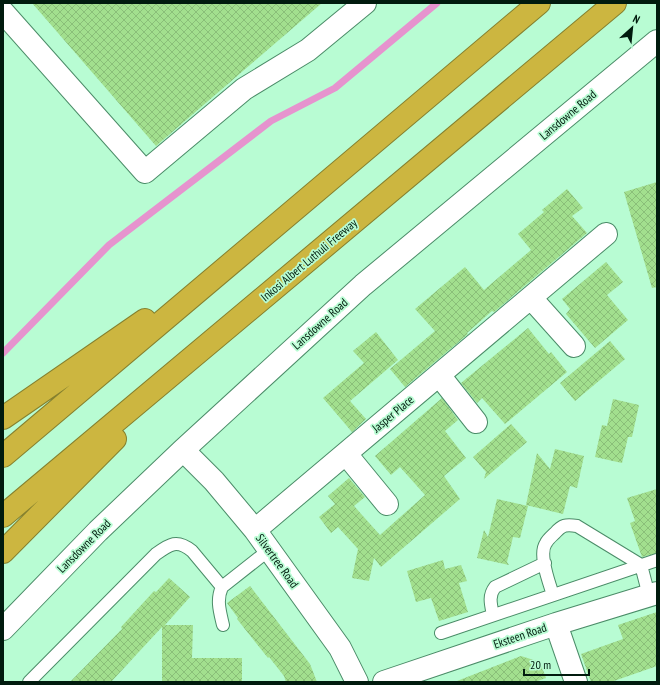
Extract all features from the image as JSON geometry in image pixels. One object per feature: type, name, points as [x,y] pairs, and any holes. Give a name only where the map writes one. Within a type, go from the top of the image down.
[{"type":"highway","points":[[3,456],[539,3]]},
{"type":"highway","name":"Inkosi Albert Luthuli Freeway","points":[[3,516],[615,3]]},
{"type":"highway","points":[[3,418],[248,248]]},
{"type":"highway","points":[[3,552],[204,348]]},
{"type":"street","points":[[3,12],[145,172],[244,89],[308,50],[365,3]]},
{"type":"street","name":"Lansdowne Road","points":[[3,629],[98,531],[183,450],[363,285],[657,41]]},
{"type":"street","name":"Jasper Place","points":[[255,530],[606,234]]},
{"type":"street","points":[[531,298],[574,346]]},
{"type":"street","points":[[439,375],[476,422]]},
{"type":"street","name":"Silvertree Road","points":[[183,450],[214,481],[255,530],[340,648],[357,682]]},
{"type":"street","points":[[346,454],[387,504]]},
{"type":"street","name":"Eksteen Road","points":[[384,682],[556,624],[653,594]]},
{"type":"street","points":[[556,624],[576,682]]},
{"type":"lane","points":[[553,595],[544,563],[543,549],[546,543],[560,528],[568,524],[577,526],[641,565],[653,594]]},
{"type":"lane","points":[[29,682],[156,554],[169,545],[179,544],[192,551],[222,588]]},
{"type":"lane","points":[[223,625],[219,605],[219,594],[222,588],[269,550]]},
{"type":"lane","points":[[441,633],[657,560]]},
{"type":"lane","points":[[493,615],[490,601],[491,592],[495,587],[544,563]]},
{"type":"building","points":[[32,3],[322,3],[156,146]]},
{"type":"building","points":[[657,182],[657,287],[652,288],[624,192]]},
{"type":"building","points":[[567,189],[583,208],[572,216],[587,233],[494,312],[492,311],[467,333],[468,334],[405,387],[390,369],[435,331],[415,309],[465,267],[484,290],[531,250],[518,234],[544,212],[542,210]]},
{"type":"building","points":[[606,262],[623,282],[607,295],[628,320],[595,348],[566,314],[570,309],[562,299]]},
{"type":"building","points":[[528,328],[549,354],[551,352],[567,372],[505,424],[482,398],[477,403],[461,383]]},
{"type":"building","points":[[376,332],[398,360],[350,401],[366,419],[352,432],[323,398],[364,363],[353,351]]},
{"type":"building","points":[[610,341],[625,359],[575,401],[560,383]]},
{"type":"building","points":[[442,398],[458,420],[445,431],[466,458],[444,476],[460,499],[381,567],[374,558],[369,581],[352,578],[358,549],[338,527],[331,533],[319,517],[335,504],[328,496],[349,478],[365,497],[354,506],[380,535],[425,495],[400,467],[391,475],[375,456]]},
{"type":"building","points":[[613,399],[639,405],[632,437],[628,437],[622,463],[595,457],[602,425],[607,426]]},
{"type":"building","points":[[511,424],[527,442],[484,479],[486,472],[473,457]]},
{"type":"building","points":[[555,449],[584,456],[577,488],[570,486],[563,514],[526,505],[537,453],[550,469]]},
{"type":"building","points":[[657,489],[657,553],[642,557],[630,523],[635,521],[627,498]]},
{"type":"building","points":[[497,499],[528,506],[520,538],[513,537],[507,562],[509,565],[477,558],[484,530],[488,537]]},
{"type":"building","points":[[443,560],[445,569],[461,565],[467,581],[459,583],[468,612],[439,621],[431,598],[416,602],[407,571]]},
{"type":"building","points":[[169,578],[190,597],[165,625],[193,625],[192,658],[242,658],[242,682],[162,682],[162,627],[111,682],[70,682],[122,629],[121,627],[154,591],[156,592]]},
{"type":"building","points":[[250,586],[310,664],[317,682],[286,682],[284,676],[237,619],[238,618],[227,603]]},
{"type":"building","points":[[657,612],[657,666],[611,682],[591,682],[581,654],[623,639],[618,625]]},
{"type":"building","points":[[521,656],[540,662],[546,678],[535,682],[457,682],[457,681]]},
{"type":"waterway","points":[[3,353],[109,245],[271,121],[335,88],[437,3]]}]
